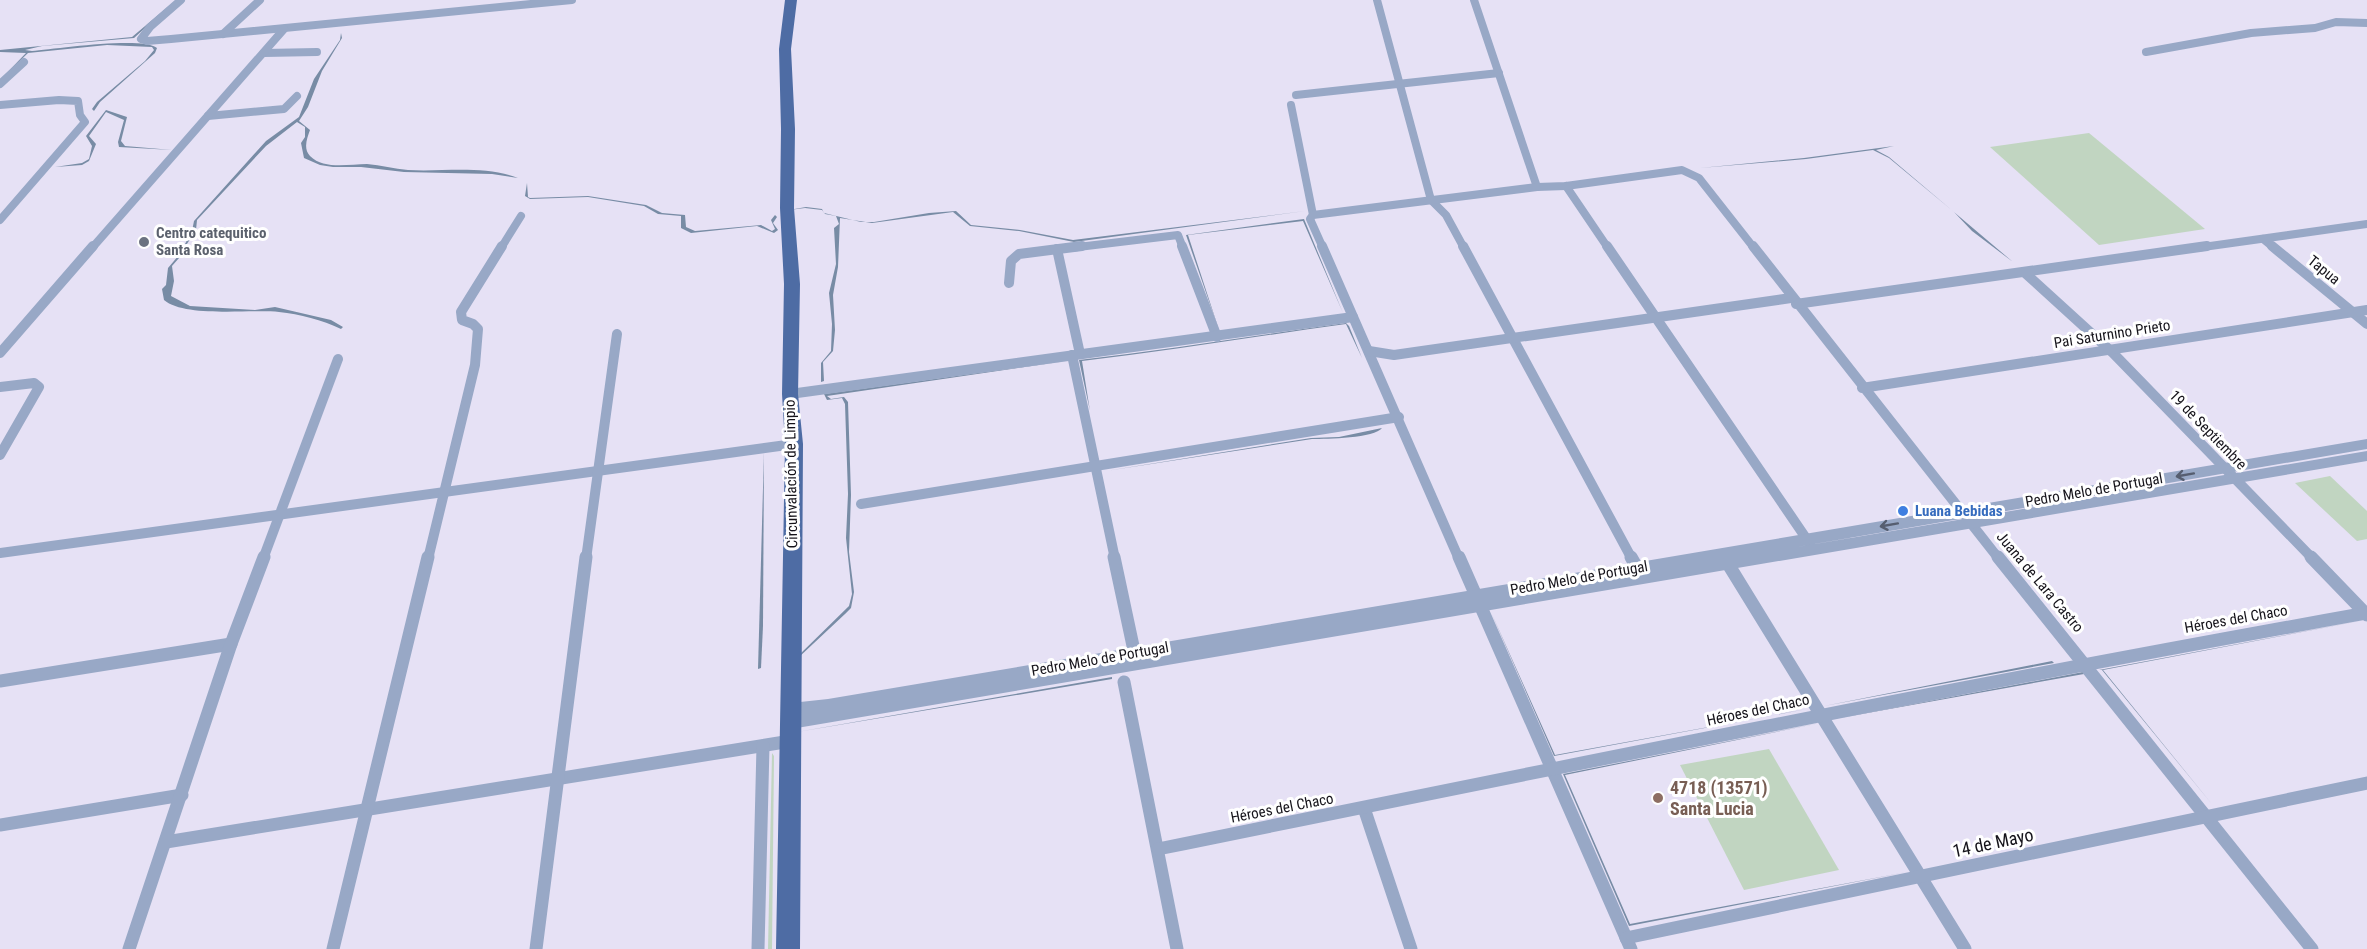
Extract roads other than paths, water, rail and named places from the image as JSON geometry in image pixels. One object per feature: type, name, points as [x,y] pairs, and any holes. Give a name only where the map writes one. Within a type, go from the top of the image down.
[{"type":"highway","name":"Circunvalación de Limpio","points":[[788,949],[794,444],[790,394],[792,285],[787,208],[788,129],[785,49],[791,0]]},
{"type":"street","points":[[181,0],[150,27],[141,39],[147,41],[284,29],[572,0]]},
{"type":"street","points":[[223,34],[260,0]]},
{"type":"street","points":[[1377,0],[1431,200],[1446,215],[1640,573]]},
{"type":"street","points":[[1474,0],[1537,187]]},
{"type":"street","points":[[2146,52],[2251,33],[2314,28],[2336,22],[2367,23]]},
{"type":"street","points":[[0,353],[284,29]]},
{"type":"street","points":[[264,52],[317,51]]},
{"type":"street","points":[[0,84],[24,62]]},
{"type":"street","points":[[1296,95],[1499,73]]},
{"type":"street","points":[[208,116],[280,110],[288,108],[297,96]]},
{"type":"street","points":[[0,105],[59,100],[78,101],[80,115],[85,122],[0,220]]},
{"type":"street","points":[[1291,105],[1313,215],[1311,219],[1629,943]]},
{"type":"street","name":"Juana de Lara Castro","points":[[1566,186],[1682,170],[1699,178],[1965,518],[2085,663],[2312,949]]},
{"type":"street","points":[[1313,215],[1537,187],[1566,186],[1810,544]]},
{"type":"street","points":[[333,949],[443,492],[466,406],[477,348],[478,328],[462,320],[461,312],[521,216]]},
{"type":"street","points":[[1369,351],[1394,355],[1655,317],[2024,272],[2367,224]]},
{"type":"street","points":[[1009,283],[1011,261],[1016,255],[1178,235],[1216,337]]},
{"type":"street","name":"Tapua","points":[[2263,239],[2367,324]]},
{"type":"street","points":[[1057,249],[1096,467],[1135,659]]},
{"type":"street","name":"19 de Septiembre","points":[[2024,272],[2109,350],[2366,614]]},
{"type":"street","name":"Pai Saturnino Prieto","points":[[1862,388],[2367,310]]},
{"type":"street","points":[[790,394],[1216,337],[1353,316]]},
{"type":"street","points":[[536,949],[597,471],[617,334]]},
{"type":"street","points":[[129,949],[231,644],[338,359]]},
{"type":"street","points":[[0,387],[34,383],[39,387],[0,455]]},
{"type":"street","points":[[861,504],[1399,417]]},
{"type":"street","points":[[0,553],[794,444]]},
{"type":"street","name":"Pedro Melo de Portugal","points":[[2346,454],[2367,444]]},
{"type":"street","name":"Pedro Melo de Portugal","points":[[791,724],[1135,659],[1810,544],[2346,454],[2367,456]]},
{"type":"street","points":[[1725,559],[1965,949]]},
{"type":"street","name":"Héroes del Chaco","points":[[1158,849],[1821,714],[2085,663],[2366,614]]},
{"type":"street","points":[[0,681],[231,644]]},
{"type":"street","points":[[1124,682],[1177,949]]},
{"type":"street","points":[[166,842],[557,777],[763,746],[791,724]]},
{"type":"street","points":[[758,949],[763,746]]},
{"type":"street","name":"14 de Mayo","points":[[1629,943],[1922,876],[2367,783]]},
{"type":"street","points":[[0,825],[182,795]]},
{"type":"street","points":[[1364,808],[1412,949]]},
{"type":"water","points":[[176,0],[134,38],[42,46],[25,50],[117,43],[135,43],[157,48],[155,53],[100,102],[94,111],[92,109],[97,102],[145,61],[154,50],[152,47],[107,45],[28,53],[0,80],[26,53],[0,52],[0,50],[132,37]]},
{"type":"water","points":[[341,33],[342,38],[322,71],[308,107],[299,121],[310,130],[306,147],[310,156],[329,165],[367,164],[408,170],[478,170],[518,178],[492,174],[404,172],[320,165],[304,158],[301,143],[305,137],[305,127],[297,122],[266,146],[197,220],[196,230],[185,247],[186,250],[172,266],[174,281],[171,296],[190,306],[255,310],[275,307],[331,320],[343,327],[341,329],[319,320],[287,313],[202,311],[174,306],[164,300],[162,289],[166,285],[168,268],[179,255],[192,231],[194,221],[266,141],[299,117],[314,79],[340,40]]},
{"type":"water","points":[[106,110],[127,117],[121,141],[125,146],[172,150],[119,147],[118,142],[124,120],[106,112],[89,136],[96,144],[89,161],[82,165],[55,167],[82,163],[89,159],[92,146],[86,136]]},
{"type":"water","points":[[1894,146],[1876,150],[1889,157],[1951,210],[1889,158],[1873,150],[1806,159],[1700,168],[1804,158]]},
{"type":"water","points":[[527,183],[530,198],[588,196],[646,205],[662,213],[685,215],[686,227],[695,231],[761,225],[772,231],[775,229],[771,220],[775,215],[777,217],[773,223],[778,230],[774,233],[757,226],[691,233],[681,228],[681,216],[658,214],[644,206],[588,197],[530,199],[525,196]]},
{"type":"water","points":[[806,207],[822,209],[824,212],[805,208],[789,210]]},
{"type":"water","points":[[956,211],[971,225],[1020,230],[1073,240],[1305,211],[1074,242],[1019,231],[970,226],[953,212],[872,223],[866,222]]},
{"type":"water","points":[[1954,212],[2013,262],[1972,231]]},
{"type":"water","points":[[824,213],[853,220],[840,218],[838,267],[833,295],[835,330],[833,351],[823,362],[824,381],[821,382],[821,363],[831,351],[832,324],[829,293],[836,264],[834,228],[839,224],[836,216]]},
{"type":"water","points":[[1304,219],[1343,313],[1303,221],[1188,235],[1219,330],[1186,235]]},
{"type":"water","points":[[1346,323],[1362,358],[1346,324],[1082,361],[1090,411],[1079,360]]},
{"type":"water","points":[[1066,361],[827,396],[831,399],[844,397],[848,402],[851,495],[849,552],[854,592],[851,608],[798,658],[849,606],[852,594],[846,538],[848,494],[845,404],[842,398],[827,400],[824,394]]},
{"type":"water","points":[[1382,428],[1361,436],[1312,439],[1106,471],[1311,438],[1339,437]]},
{"type":"water","points":[[764,452],[763,626],[761,668],[758,669]]},
{"type":"water","points":[[1491,612],[1555,755],[1807,709],[1554,756]]},
{"type":"water","points":[[2365,620],[2103,670],[2211,803],[2102,670],[2099,670]]},
{"type":"water","points":[[2052,661],[2054,663],[1824,706]]},
{"type":"water","points":[[2083,672],[2084,674],[1834,719]]},
{"type":"water","points":[[1112,677],[1112,679],[797,732]]},
{"type":"water","points":[[1820,723],[1565,775],[1630,924],[1907,872],[1629,926],[1563,774]]},
{"type":"place","name":"Centro catequitico Santa Rosa","points":[[144,242]]},
{"type":"place","name":"Luana Bebidas","points":[[1903,511]]},
{"type":"place","name":"4718 (13571) Santa Lucia","points":[[1658,798]]}]
